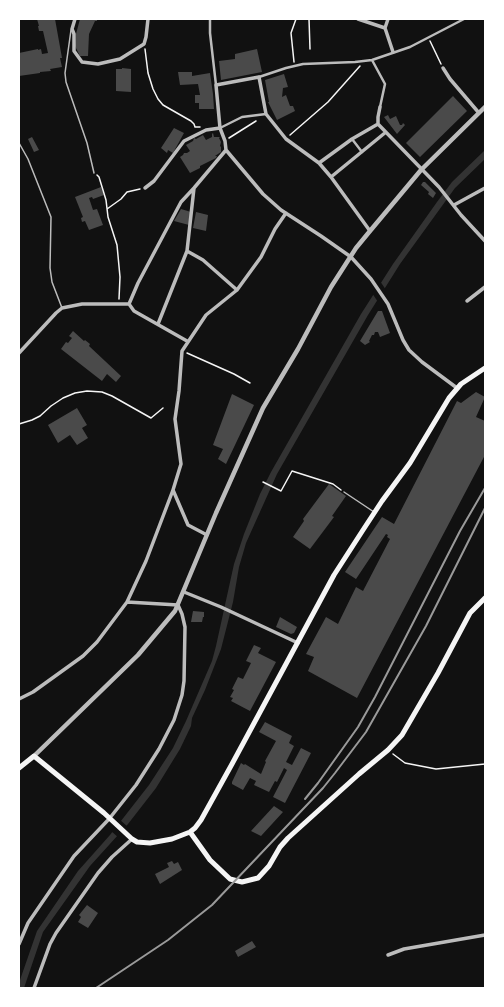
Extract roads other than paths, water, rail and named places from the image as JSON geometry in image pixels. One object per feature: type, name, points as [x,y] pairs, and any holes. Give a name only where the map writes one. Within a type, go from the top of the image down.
[{"type":"main road","points":[[19,768],[34,756],[132,839],[143,843],[150,843],[172,839],[190,832],[201,820],[334,576],[374,512],[410,463],[448,400],[457,388],[484,371]]},
{"type":"main road","points":[[190,832],[202,851],[230,879],[242,882],[258,878],[269,866],[280,847],[288,838],[388,750],[402,735],[470,613],[485,598]]},
{"type":"street","points":[[75,19],[72,28],[74,34],[74,51],[82,62],[98,64],[120,59],[144,44],[148,19]]},
{"type":"street","points":[[210,19],[210,33],[220,128],[225,141],[226,150],[263,194],[286,213],[351,256],[375,284],[388,304],[403,340],[409,350],[422,362],[457,388]]},
{"type":"street","points":[[358,19],[385,28]]},
{"type":"street","points":[[388,19],[385,28],[393,52]]},
{"type":"street","points":[[216,85],[259,77],[303,64],[372,60],[410,47],[464,19]]},
{"type":"street","points":[[372,60],[385,84],[378,117],[378,124],[439,187],[485,241]]},
{"type":"street","points":[[443,68],[450,80],[479,113]]},
{"type":"street","points":[[259,77],[266,114],[286,139],[319,163],[370,231]]},
{"type":"street","points":[[34,756],[138,655],[175,611],[241,455],[266,402],[302,343],[331,287],[351,256],[370,231],[421,170],[485,107]]},
{"type":"street","points":[[145,188],[154,181],[184,141],[206,130],[220,128],[242,117],[266,114]]},
{"type":"street","points":[[319,163],[352,139],[378,124]]},
{"type":"street","points":[[331,177],[386,132]]},
{"type":"street","points":[[352,139],[362,152]]},
{"type":"street","points":[[129,304],[138,283],[181,202],[226,150]]},
{"type":"street","points":[[158,324],[187,251],[194,188]]},
{"type":"street","points":[[454,205],[485,188]]},
{"type":"street","points":[[19,699],[33,692],[83,656],[97,642],[127,602],[146,561],[173,490],[181,464],[175,419],[182,350],[206,315],[238,290],[261,257],[275,229],[286,213]]},
{"type":"street","points":[[187,251],[203,260],[238,290]]},
{"type":"street","points":[[467,301],[485,287]]},
{"type":"street","points":[[19,352],[62,308],[82,304],[129,304],[134,311],[187,341]]},
{"type":"street","points":[[184,346],[189,349]]},
{"type":"street","points":[[173,490],[188,525],[207,535]]},
{"type":"street","points":[[184,592],[235,613],[298,643]]},
{"type":"street","points":[[127,602],[178,605]]},
{"type":"street","points":[[19,944],[28,923],[74,856],[111,821],[136,785],[159,749],[174,720],[182,695],[184,681],[185,627],[178,605]]},
{"type":"street","points":[[34,988],[50,944],[56,933],[98,873],[112,857],[132,839]]},
{"type":"street","points":[[388,955],[404,949],[485,935]]},
{"type":"lane","points":[[72,28],[65,73],[66,82],[87,143],[94,173]]},
{"type":"lane","points":[[19,143],[28,159],[51,217],[50,268],[52,282],[62,308]]},
{"type":"lane","points":[[344,492],[374,512]]},
{"type":"railway","points":[[305,799],[358,727],[375,697],[460,531],[485,488]]},
{"type":"railway","points":[[96,988],[168,940],[212,905],[323,788],[366,732],[426,626],[485,508]]}]
